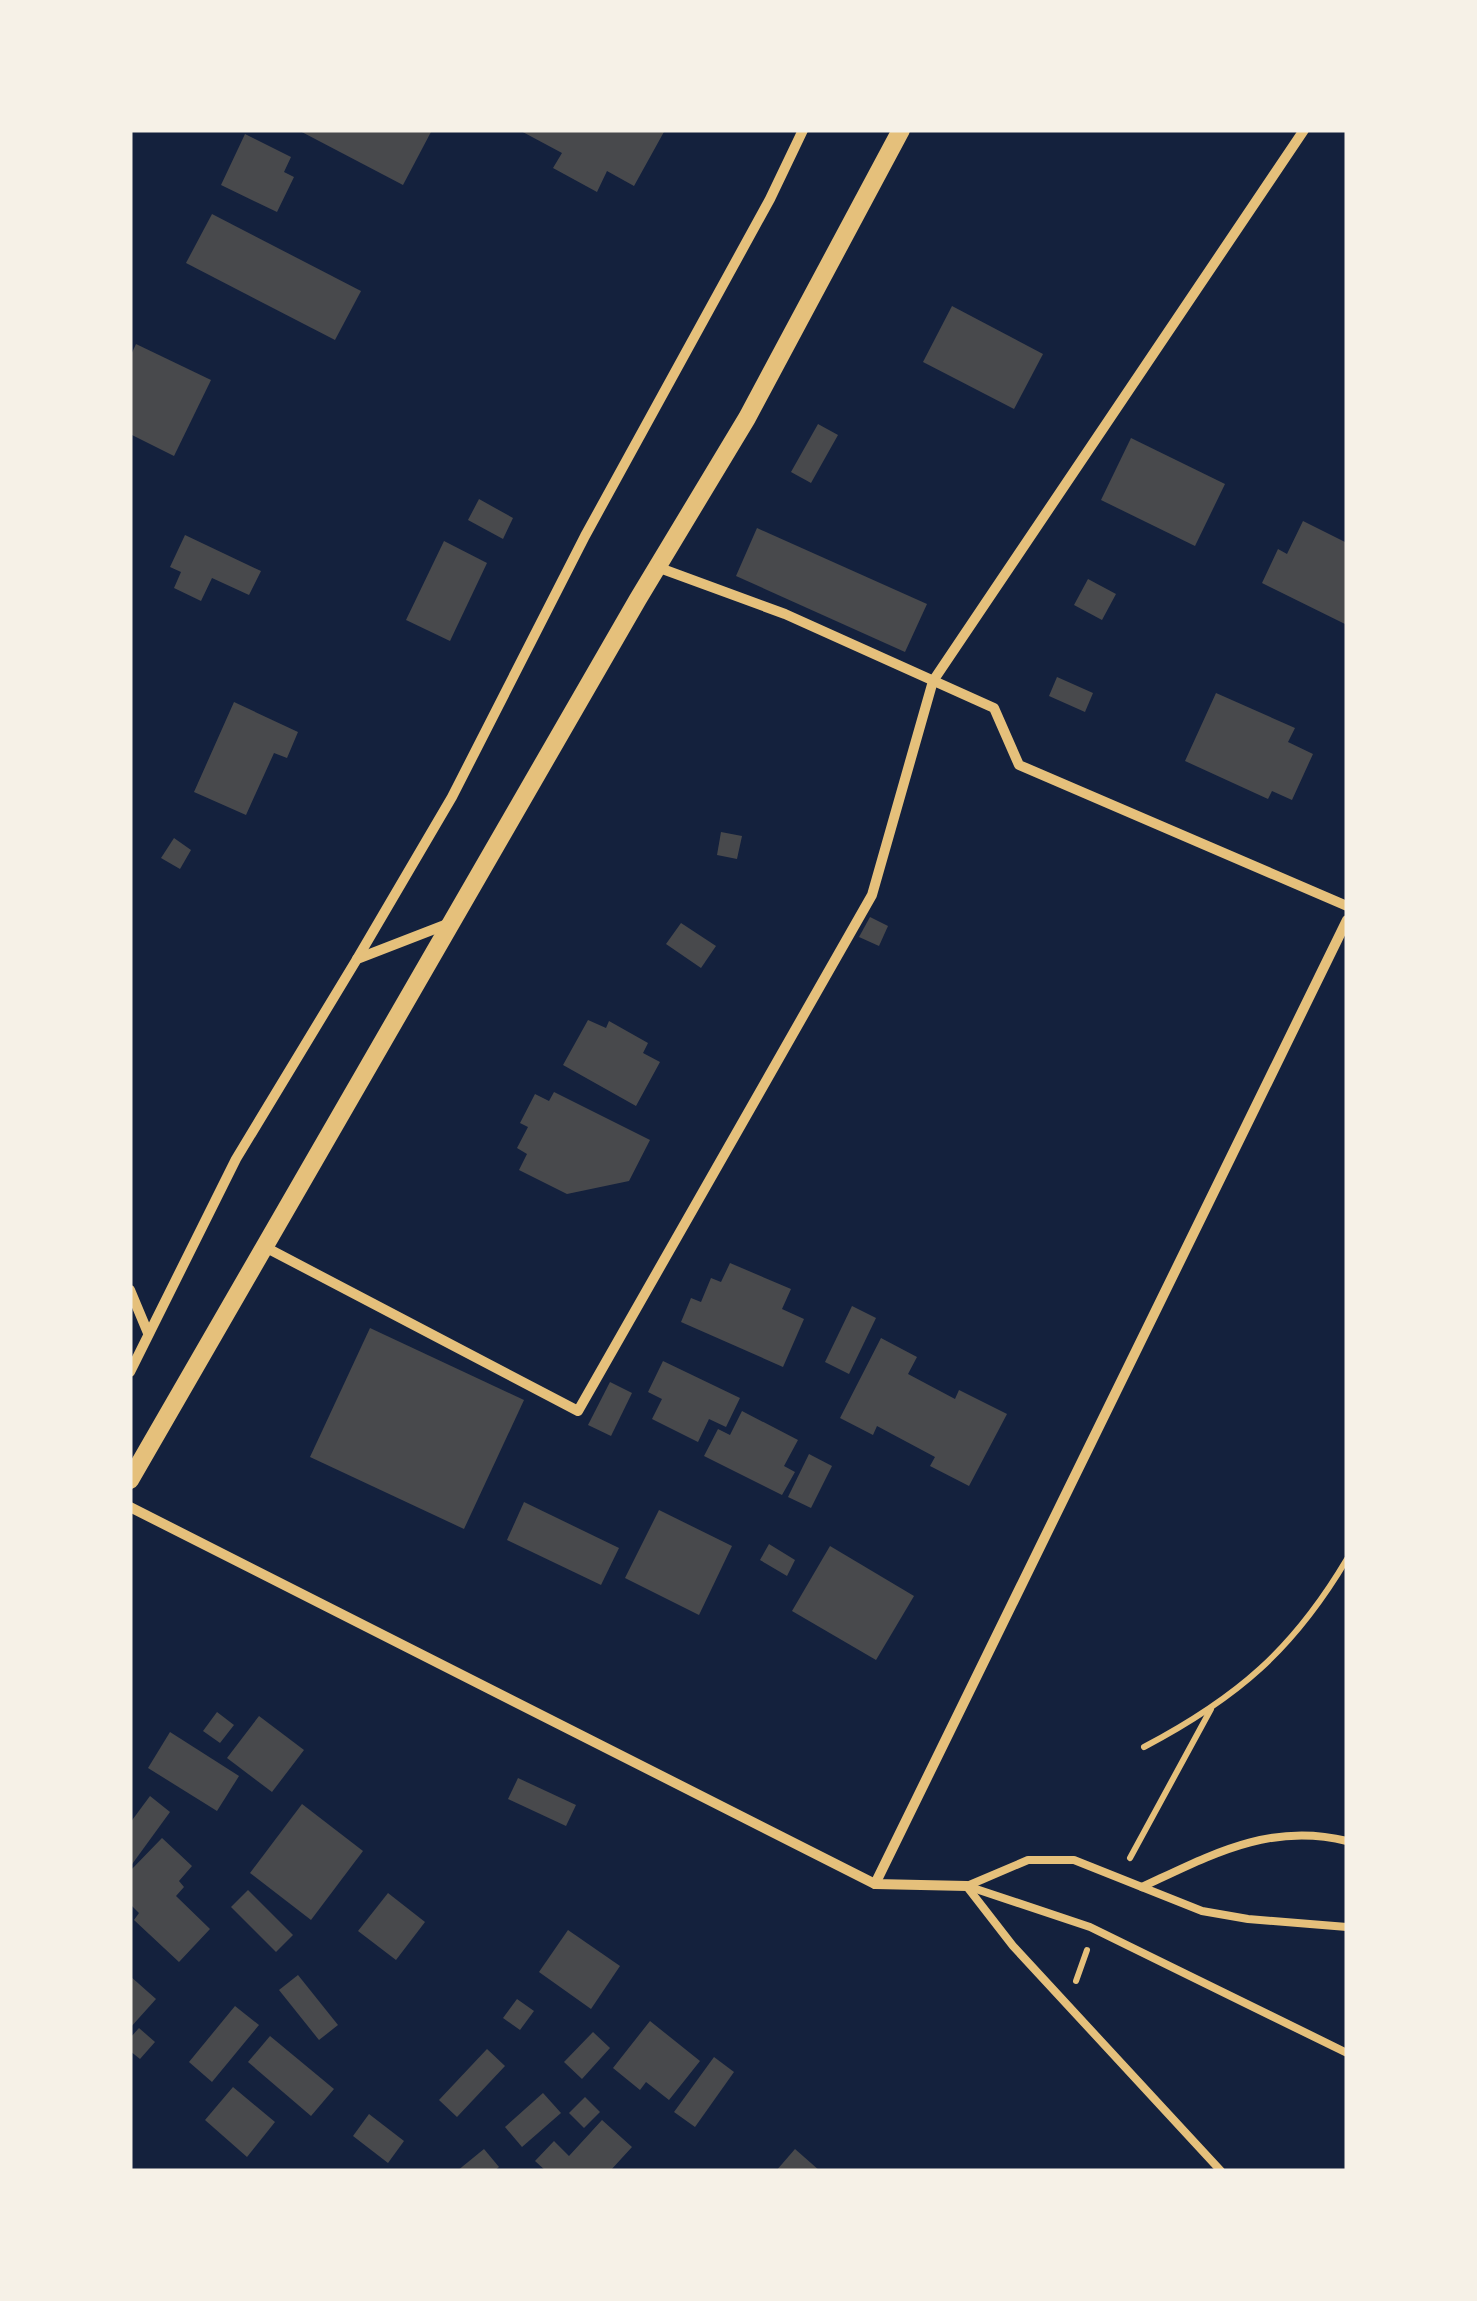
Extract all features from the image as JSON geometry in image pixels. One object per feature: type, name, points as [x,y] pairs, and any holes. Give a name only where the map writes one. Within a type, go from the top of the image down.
[{"type":"street","points":[[130,1372],[236,1160],[452,797],[585,536],[770,199],[803,130]]},
{"type":"street","points":[[130,1480],[136,1454],[265,1247],[748,418],[901,130]]},
{"type":"street","points":[[265,1247],[578,1410],[872,894],[933,680],[1304,130]]},
{"type":"street","points":[[658,567],[785,614],[994,708],[1019,765],[1347,906]]},
{"type":"street","points":[[876,1884],[1347,920]]},
{"type":"street","points":[[358,958],[451,923]]},
{"type":"street","points":[[130,1290],[148,1332]]},
{"type":"street","points":[[130,1507],[876,1884],[966,1886]]},
{"type":"lane","points":[[1142,1887],[1238,1844],[1282,1834],[1347,1841]]},
{"type":"lane","points":[[966,1886],[1028,1860],[1074,1860],[1202,1910],[1248,1919],[1347,1927]]},
{"type":"lane","points":[[966,1886],[1094,1929],[1347,2053]]},
{"type":"lane","points":[[966,1886],[1013,1946],[1221,2171]]},
{"type":"path","points":[[1144,1747],[1211,1709],[1288,1644],[1312,1615],[1347,1559]]},
{"type":"path","points":[[1119,1878],[1211,1709]]},
{"type":"path","points":[[1069,2006],[1094,1929]]},
{"type":"building","points":[[298,130],[432,130],[403,185]]},
{"type":"building","points":[[519,130],[665,130],[634,186],[607,171],[597,192],[553,168],[562,153]]},
{"type":"building","points":[[245,134],[291,157],[284,172],[294,177],[277,212],[221,185]]},
{"type":"building","points":[[212,214],[361,291],[335,340],[186,263]]},
{"type":"building","points":[[952,306],[1043,354],[1014,409],[923,362]]},
{"type":"building","points":[[136,344],[211,380],[174,456],[130,434],[130,357]]},
{"type":"building","points":[[818,424],[838,435],[811,483],[791,472]]},
{"type":"building","points":[[1131,438],[1225,484],[1195,546],[1101,500]]},
{"type":"building","points":[[479,499],[513,518],[503,539],[468,520]]},
{"type":"building","points":[[1303,521],[1347,543],[1347,625],[1262,583],[1278,549],[1287,554]]},
{"type":"building","points":[[757,528],[927,604],[905,652],[736,576]]},
{"type":"building","points":[[185,535],[261,571],[249,595],[212,578],[201,601],[174,588],[181,572],[170,567]]},
{"type":"building","points":[[444,541],[487,563],[450,641],[406,620]]},
{"type":"building","points":[[1088,579],[1116,594],[1102,620],[1074,605]]},
{"type":"building","points":[[1057,677],[1093,693],[1085,712],[1049,696]]},
{"type":"building","points":[[1216,693],[1295,728],[1288,742],[1313,754],[1292,800],[1272,791],[1268,799],[1185,761]]},
{"type":"building","points":[[234,702],[298,732],[287,758],[274,753],[246,815],[194,792]]},
{"type":"building","points":[[721,832],[742,836],[737,859],[717,855]]},
{"type":"building","points":[[174,838],[191,850],[180,869],[161,858]]},
{"type":"building","points":[[870,917],[888,926],[879,946],[859,937]]},
{"type":"building","points":[[681,923],[716,946],[701,968],[666,944]]},
{"type":"building","points":[[588,1020],[606,1028],[609,1021],[648,1043],[643,1053],[660,1062],[636,1106],[563,1065]]},
{"type":"building","points":[[554,1092],[650,1140],[629,1181],[567,1194],[519,1170],[527,1154],[517,1148],[528,1127],[520,1123],[535,1094],[549,1101]]},
{"type":"building","points":[[730,1263],[791,1289],[782,1309],[804,1319],[783,1367],[681,1322],[691,1298],[701,1302],[711,1278],[721,1282]]},
{"type":"building","points":[[852,1306],[876,1318],[849,1374],[825,1362]]},
{"type":"building","points":[[370,1328],[524,1400],[464,1529],[310,1457]]},
{"type":"building","points":[[881,1338],[917,1357],[908,1374],[955,1399],[959,1390],[1007,1414],[969,1486],[930,1466],[935,1457],[877,1426],[873,1435],[840,1418]]},
{"type":"building","points":[[663,1361],[740,1398],[726,1427],[709,1419],[698,1442],[652,1419],[662,1399],[648,1392]]},
{"type":"building","points":[[610,1382],[632,1393],[611,1436],[588,1425]]},
{"type":"building","points":[[742,1411],[798,1440],[784,1466],[795,1472],[782,1495],[704,1456],[718,1429],[730,1435]]},
{"type":"building","points":[[809,1454],[832,1466],[811,1508],[788,1497]]},
{"type":"building","points":[[524,1502],[619,1548],[601,1585],[507,1540]]},
{"type":"building","points":[[659,1510],[732,1546],[699,1615],[625,1578]]},
{"type":"building","points":[[769,1544],[795,1560],[787,1576],[760,1560]]},
{"type":"building","points":[[830,1546],[914,1596],[876,1660],[792,1611]]},
{"type":"building","points":[[217,1712],[234,1725],[220,1743],[203,1731]]},
{"type":"building","points":[[259,1716],[304,1750],[272,1792],[227,1758]]},
{"type":"building","points":[[170,1732],[239,1776],[217,1811],[148,1768]]},
{"type":"building","points":[[518,1778],[576,1805],[566,1826],[508,1799]]},
{"type":"building","points":[[150,1796],[170,1812],[130,1867],[130,1823]]},
{"type":"building","points":[[302,1804],[363,1851],[311,1920],[250,1873]]},
{"type":"building","points":[[162,1838],[192,1866],[179,1881],[184,1887],[176,1896],[210,1929],[179,1962],[134,1920],[139,1913],[130,1904],[130,1871]]},
{"type":"building","points":[[248,1890],[293,1935],[276,1952],[231,1907]]},
{"type":"building","points":[[388,1893],[425,1922],[396,1960],[358,1931]]},
{"type":"building","points":[[568,1930],[620,1966],[591,2009],[539,1972]]},
{"type":"building","points":[[298,1975],[338,2025],[319,2040],[279,1990]]},
{"type":"building","points":[[130,1976],[156,1999],[130,2028]]},
{"type":"building","points":[[517,1999],[534,2011],[520,2030],[503,2018]]},
{"type":"building","points":[[235,2006],[259,2025],[212,2082],[189,2062]]},
{"type":"building","points":[[650,2021],[700,2061],[669,2100],[646,2082],[640,2090],[613,2068]]},
{"type":"building","points":[[139,2028],[155,2042],[140,2059],[130,2051],[130,2038]]},
{"type":"building","points":[[593,2032],[610,2048],[582,2079],[564,2062]]},
{"type":"building","points":[[270,2036],[334,2089],[311,2116],[248,2062]]},
{"type":"building","points":[[487,2049],[505,2066],[457,2117],[439,2100]]},
{"type":"building","points":[[714,2057],[734,2072],[695,2127],[674,2112]]},
{"type":"building","points":[[233,2087],[275,2122],[247,2157],[205,2120]]},
{"type":"building","points":[[543,2093],[561,2113],[522,2147],[505,2127]]},
{"type":"building","points":[[585,2097],[600,2112],[584,2128],[569,2113]]},
{"type":"building","points":[[369,2114],[404,2141],[388,2163],[353,2136]]},
{"type":"building","points":[[602,2120],[632,2147],[610,2171],[546,2171],[535,2161],[554,2141],[569,2156]]},
{"type":"building","points":[[484,2149],[499,2167],[494,2171],[457,2171]]},
{"type":"building","points":[[795,2149],[820,2171],[776,2171]]}]
